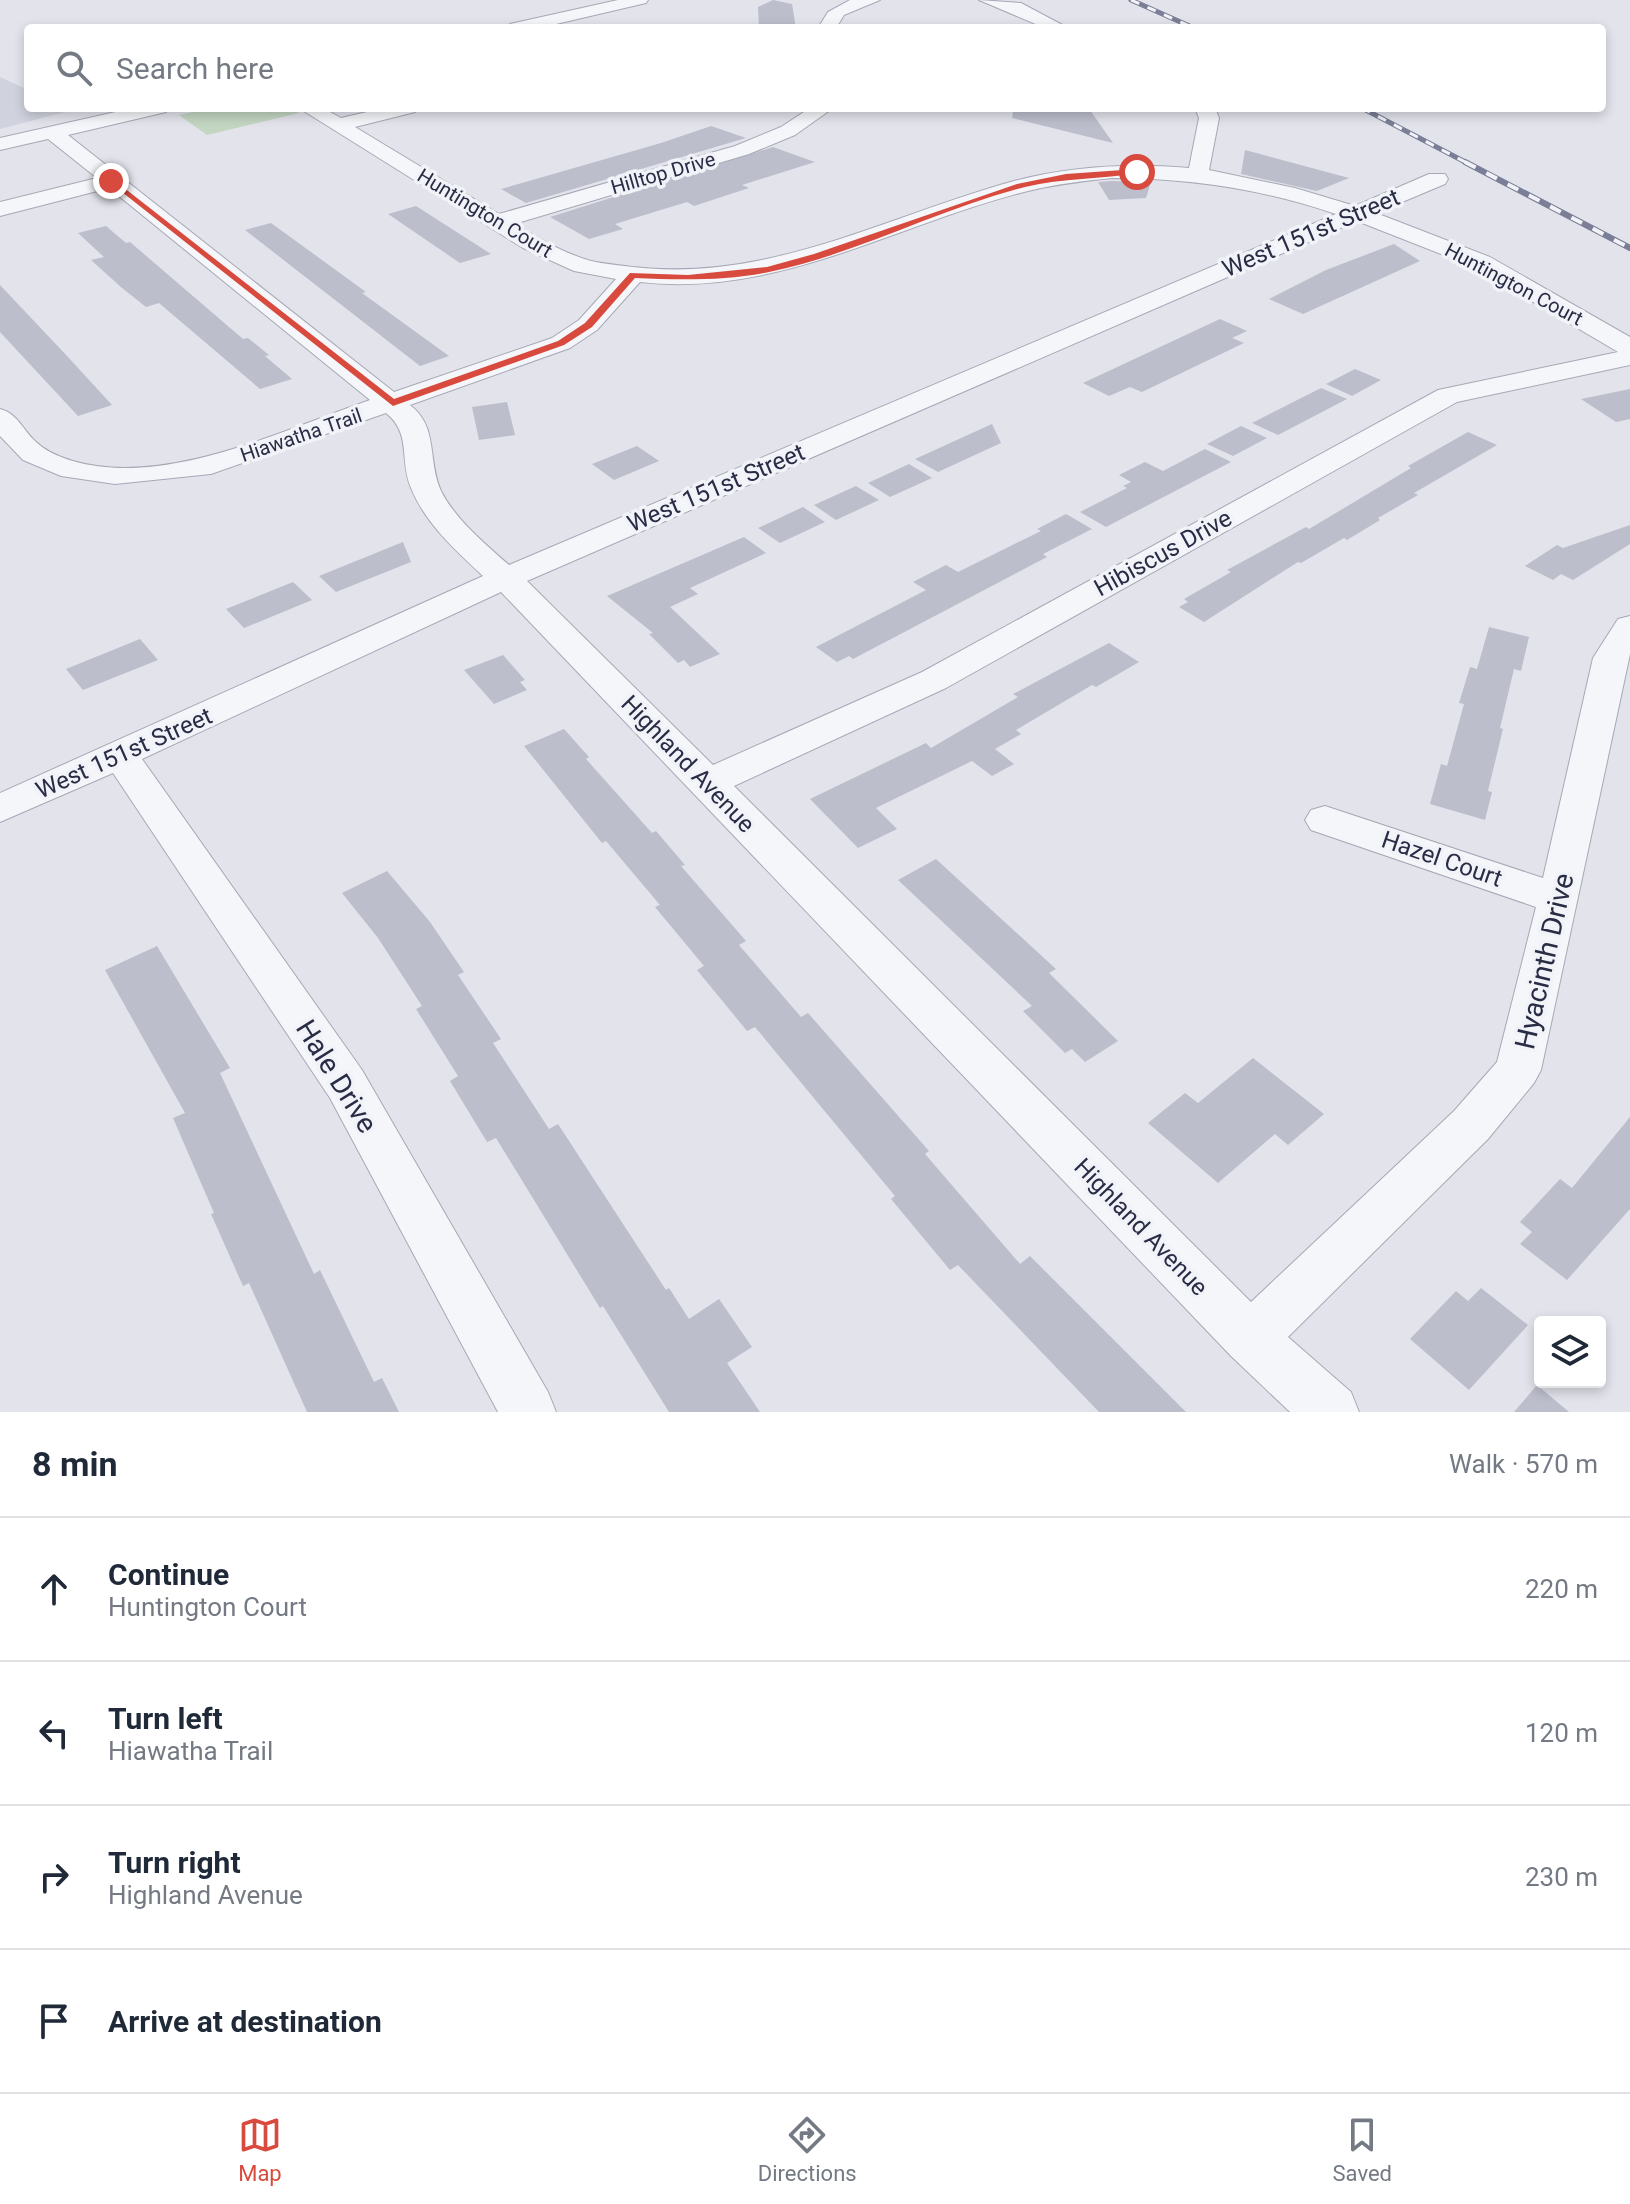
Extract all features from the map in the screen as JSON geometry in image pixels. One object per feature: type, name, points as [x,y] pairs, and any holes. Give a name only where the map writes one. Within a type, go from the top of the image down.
[{"type":"street","points":[[534,24],[640,0]]},
{"type":"street","points":[[829,24],[832,15],[843,8],[872,0]]},
{"type":"street","points":[[987,0],[1015,7],[1051,24]]},
{"type":"street","points":[[575,15],[597,24]]},
{"type":"street","points":[[0,144],[141,112]]},
{"type":"street","name":"Huntington Court","points":[[316,112],[496,222],[566,260],[598,270],[688,277],[768,270],[1008,190],[1066,176],[1117,172],[1198,175],[1282,189],[1357,213],[1485,264],[1630,348]]},
{"type":"street","points":[[338,125],[392,112]]},
{"type":"street","name":"Hilltop Drive","points":[[496,222],[742,150],[799,125],[817,112]]},
{"type":"street","points":[[1198,175],[1209,118],[1207,112]]},
{"type":"street","name":"Highland Avenue","points":[[52,132],[411,419],[417,430],[417,460],[426,490],[455,531],[506,578],[1250,1338],[1331,1412]]},
{"type":"street","name":"West 151st Street","points":[[0,809],[506,578],[1437,179]]},
{"type":"street","points":[[0,209],[111,181]]},
{"type":"street","name":"Hiawatha Trail","points":[[0,417],[29,453],[58,468],[104,474],[201,468],[249,454],[561,343],[588,325],[633,275]]},
{"type":"street","name":"Hibiscus Drive","points":[[706,783],[934,680],[1448,396],[1630,357]]},
{"type":"street","name":"Hyacinth Drive","points":[[1250,1338],[1471,1125],[1518,1070],[1559,899],[1610,658],[1630,626]]},
{"type":"street","name":"Hale Drive","points":[[120,755],[346,1084],[528,1412]]},
{"type":"street","name":"Hazel Court","points":[[1325,820],[1559,899]]},
{"type":"shaded area","points":[[0,77],[24,88],[24,112],[65,112],[0,129]]},
{"type":"green space","points":[[193,112],[299,113],[207,135],[179,115]]},
{"type":"building","points":[[773,0],[792,4],[795,24],[759,24],[758,7]]},
{"type":"building","points":[[1013,112],[1091,112],[1113,143],[1012,118]]},
{"type":"building","points":[[711,126],[746,138],[526,203],[501,189],[661,143]]},
{"type":"building","points":[[773,147],[815,162],[742,185],[749,188],[694,206],[687,202],[615,224],[623,229],[589,239],[550,217]]},
{"type":"building","points":[[1245,150],[1349,178],[1317,191],[1241,174]]},
{"type":"building","points":[[1098,182],[1151,182],[1146,198],[1109,200]]},
{"type":"building","points":[[416,206],[491,254],[460,263],[388,214]]},
{"type":"building","points":[[271,223],[449,356],[420,366],[245,230]]},
{"type":"building","points":[[106,226],[126,243],[130,242],[243,339],[248,338],[269,355],[265,356],[292,379],[260,389],[159,303],[146,307],[122,288],[91,260],[104,257],[78,233]]},
{"type":"building","points":[[1394,244],[1420,261],[1303,314],[1269,299],[1326,270]]},
{"type":"building","points":[[0,285],[112,405],[78,416],[0,332]]},
{"type":"building","points":[[1220,319],[1247,331],[1232,338],[1244,343],[1142,392],[1130,387],[1109,396],[1083,383]]},
{"type":"building","points":[[1355,369],[1381,380],[1352,396],[1326,384]]},
{"type":"building","points":[[1321,388],[1347,399],[1278,435],[1252,423]]},
{"type":"building","points":[[1630,389],[1630,419],[1616,422],[1581,399]]},
{"type":"building","points":[[507,402],[515,435],[479,440],[472,407]]},
{"type":"building","points":[[992,424],[1001,443],[938,472],[915,459]]},
{"type":"building","points":[[1241,426],[1267,438],[1233,456],[1207,444]]},
{"type":"building","points":[[1468,432],[1497,445],[1414,493],[1418,495],[1347,540],[1344,538],[1298,562],[1204,622],[1179,607],[1188,602],[1184,599],[1231,572],[1227,570],[1306,527],[1309,529]]},
{"type":"building","points":[[637,446],[659,461],[614,480],[592,464]]},
{"type":"building","points":[[1205,449],[1231,462],[1106,527],[1080,512],[1127,488],[1123,486],[1131,482],[1119,475],[1145,462],[1163,471]]},
{"type":"building","points":[[909,464],[932,478],[890,497],[868,483]]},
{"type":"building","points":[[856,486],[879,500],[836,520],[814,505]]},
{"type":"building","points":[[803,507],[825,522],[780,543],[758,528]]},
{"type":"building","points":[[1066,514],[1092,529],[1043,554],[1047,557],[853,659],[849,656],[837,662],[816,647],[926,590],[913,582],[946,565],[958,572],[1041,531],[1037,529]]},
{"type":"building","points":[[1630,525],[1630,544],[1573,580],[1561,574],[1553,580],[1525,566],[1557,545],[1563,548]]},
{"type":"building","points":[[744,537],[766,553],[690,588],[698,594],[670,607],[720,654],[690,667],[684,660],[678,663],[649,634],[653,633],[607,596]]},
{"type":"building","points":[[403,542],[411,562],[336,592],[319,576]]},
{"type":"building","points":[[293,582],[312,600],[244,628],[226,609]]},
{"type":"building","points":[[1489,627],[1529,637],[1521,671],[1514,669],[1500,728],[1503,729],[1488,791],[1492,792],[1485,820],[1430,804],[1441,764],[1447,766],[1464,704],[1459,703],[1470,667],[1477,669]]},
{"type":"building","points":[[140,639],[158,660],[83,690],[66,669]]},
{"type":"building","points":[[1109,643],[1139,662],[1096,687],[1092,685],[1016,730],[1021,734],[995,749],[1014,764],[992,776],[972,761],[876,808],[897,829],[858,848],[810,799],[926,743],[931,748],[1018,697],[1013,694]]},
{"type":"building","points":[[503,655],[525,680],[520,682],[527,690],[494,704],[464,670]]},
{"type":"building","points":[[564,729],[589,757],[586,759],[685,865],[681,866],[746,941],[739,945],[801,1017],[808,1013],[929,1151],[925,1154],[1020,1264],[1030,1256],[1186,1412],[1099,1412],[958,1265],[950,1270],[891,1199],[895,1196],[755,1027],[747,1031],[697,970],[704,966],[655,907],[660,905],[606,841],[602,843],[524,746]]},
{"type":"building","points":[[936,859],[1056,969],[1049,973],[1118,1041],[1085,1062],[1072,1049],[1065,1053],[1023,1011],[1032,1006],[898,880]]},
{"type":"building","points":[[387,871],[430,922],[464,972],[458,975],[501,1039],[493,1043],[549,1129],[558,1124],[666,1290],[669,1288],[689,1319],[719,1299],[752,1347],[727,1363],[760,1412],[669,1412],[603,1306],[600,1308],[496,1138],[487,1142],[450,1081],[458,1076],[416,1009],[422,1006],[378,938],[342,893]]},
{"type":"building","points":[[157,946],[230,1068],[220,1073],[314,1274],[320,1270],[374,1382],[382,1378],[399,1412],[307,1412],[249,1283],[243,1286],[211,1214],[214,1213],[173,1118],[185,1113],[105,970]]},
{"type":"building","points":[[1253,1058],[1324,1114],[1288,1145],[1275,1134],[1218,1183],[1148,1123],[1185,1093],[1198,1103]]},
{"type":"building","points":[[1630,1117],[1630,1209],[1567,1280],[1520,1244],[1532,1232],[1520,1222],[1560,1179],[1572,1188]]},
{"type":"building","points":[[1481,1288],[1528,1325],[1469,1390],[1410,1339],[1456,1291],[1468,1301]]},
{"type":"building","points":[[1534,1388],[1541,1388],[1569,1412],[1514,1412]]},
{"type":"railway","points":[[1131,0],[1185,24]]},
{"type":"railway","points":[[1370,112],[1469,164]]},
{"type":"railway","points":[[1465,162],[1630,248]]},
{"type":"route","points":[[111,181],[393,403],[561,343],[588,325],[633,275],[688,277],[768,270],[1020,186],[1066,176],[1137,172]]}]
